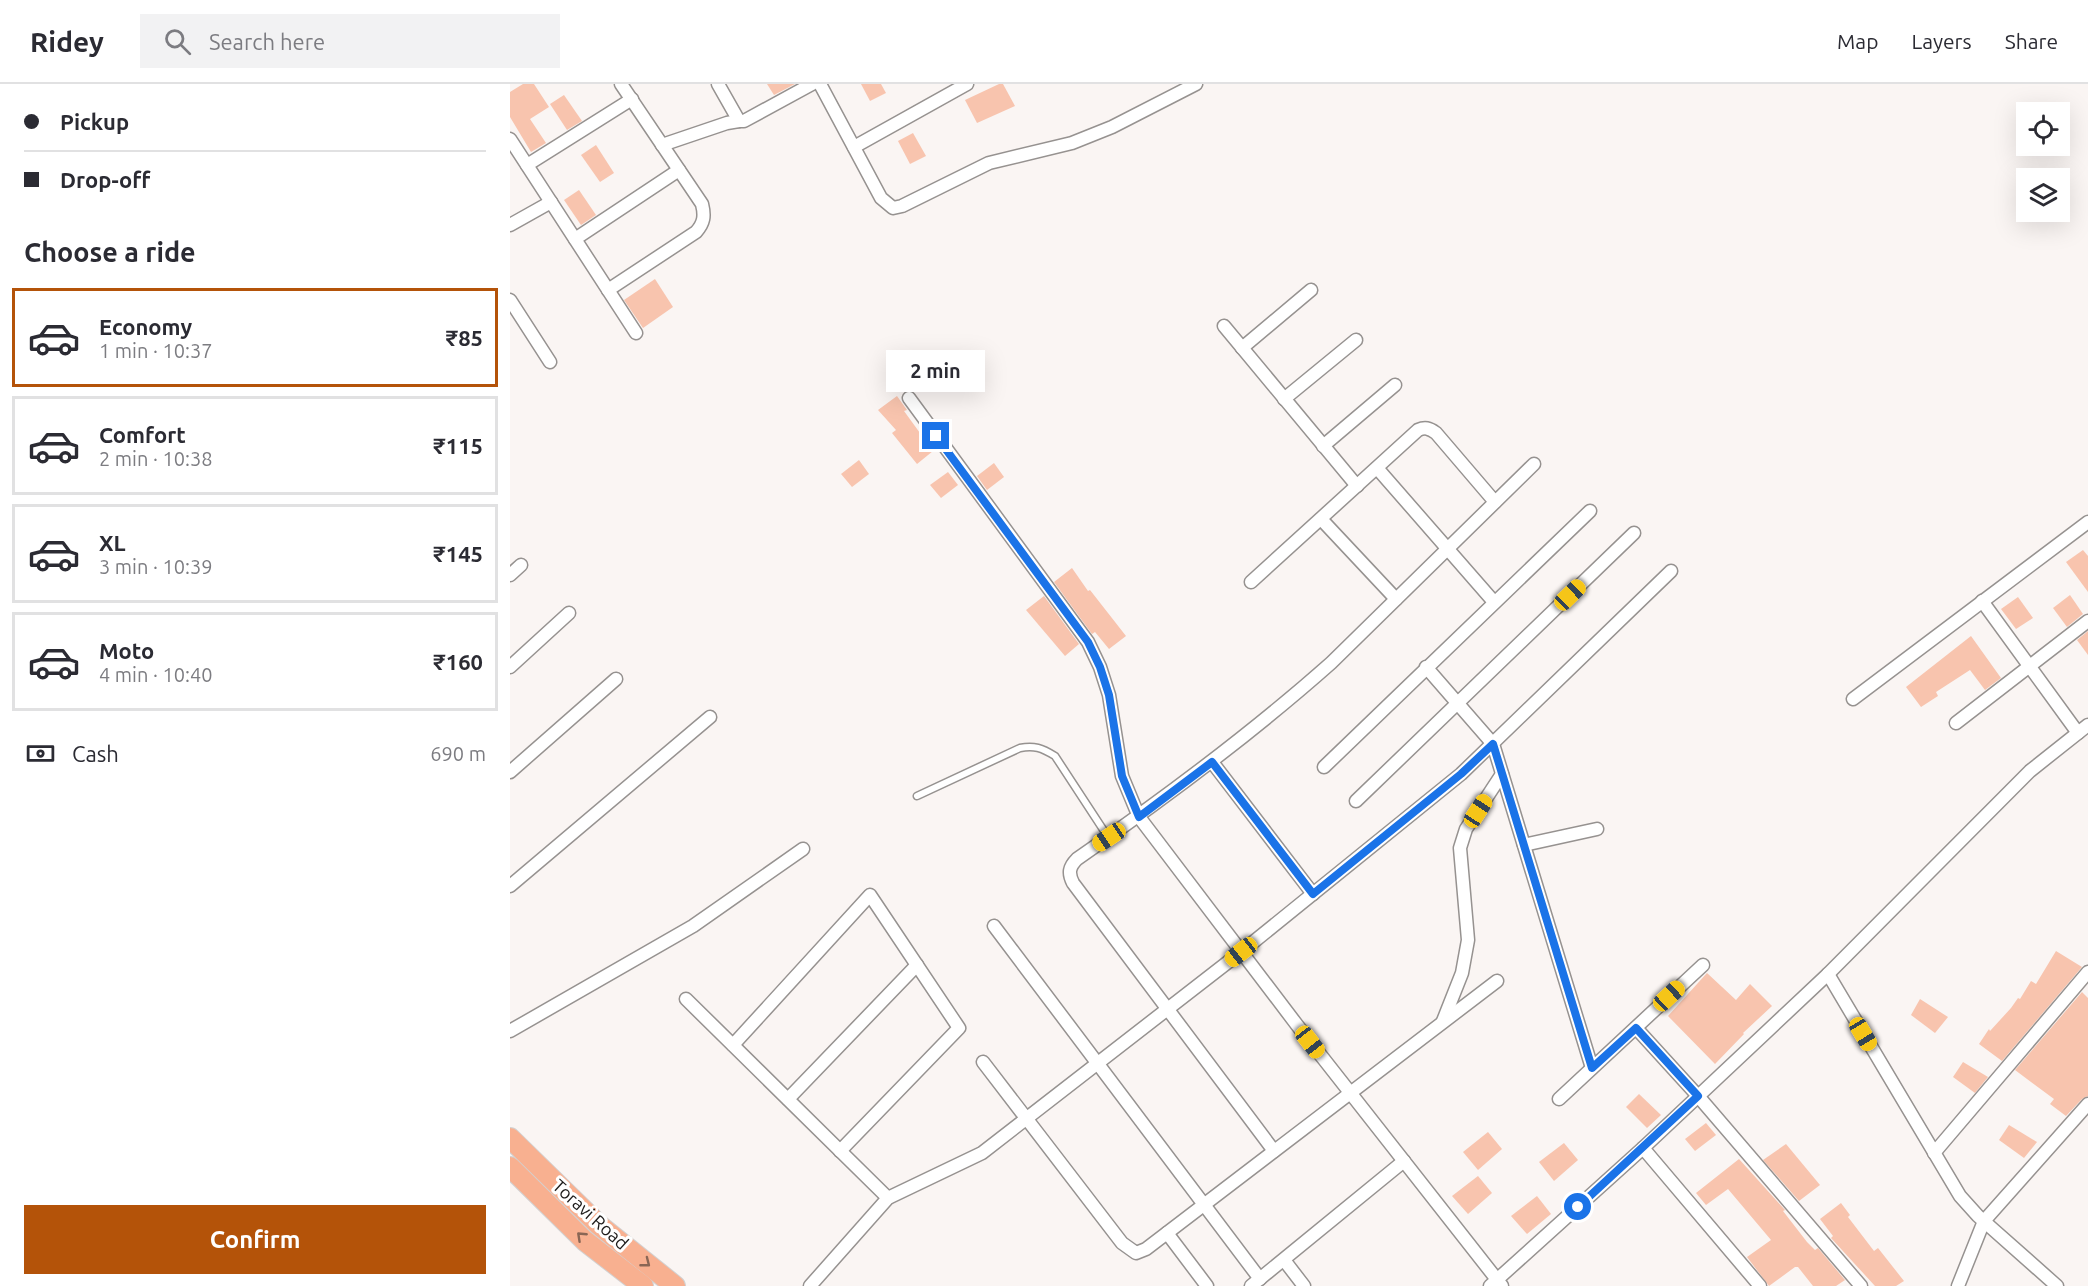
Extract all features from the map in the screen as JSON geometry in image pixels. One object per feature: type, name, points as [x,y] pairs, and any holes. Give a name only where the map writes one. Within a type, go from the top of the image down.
[{"type":"highway","name":"Toravi Road","points":[[510,1138],[599,1225],[675,1286]]},
{"type":"highway","name":"Toravi Road","points":[[510,1167],[585,1241],[643,1286]]},
{"type":"street","points":[[608,290],[696,232],[703,224],[704,214],[702,204],[621,84]]},
{"type":"street","points":[[718,84],[739,121]]},
{"type":"street","points":[[662,145],[727,123],[751,118],[812,84]]},
{"type":"street","points":[[820,84],[881,198],[893,208],[902,206],[989,164],[1072,143],[1112,127],[1196,84]]},
{"type":"street","points":[[854,147],[967,84]]},
{"type":"street","points":[[527,165],[632,99]]},
{"type":"street","points":[[510,139],[636,333]]},
{"type":"street","points":[[575,239],[679,170]]},
{"type":"street","points":[[510,225],[551,202]]},
{"type":"street","points":[[1242,348],[1311,290]]},
{"type":"street","points":[[510,300],[550,362]]},
{"type":"street","points":[[1224,326],[1357,486]]},
{"type":"street","points":[[1284,399],[1356,340]]},
{"type":"street","points":[[1323,446],[1395,386]]},
{"type":"street","points":[[909,398],[1088,642],[1100,667],[1109,695],[1122,776],[1139,817],[1496,1284],[1828,974],[2030,771],[2088,725]]},
{"type":"street","points":[[1251,582],[1418,430],[1424,428],[1430,428],[1495,502]]},
{"type":"street","points":[[1274,1151],[1072,884],[1069,874],[1071,866],[1077,859],[1139,817],[1212,762],[1310,682],[1534,464]]},
{"type":"street","points":[[1377,468],[1494,602]]},
{"type":"street","points":[[1324,766],[1590,511]]},
{"type":"street","points":[[1321,519],[1396,599]]},
{"type":"street","points":[[1852,699],[2088,522]]},
{"type":"street","points":[[1356,801],[1634,533]]},
{"type":"street","points":[[510,575],[521,566]]},
{"type":"street","points":[[810,1286],[888,1198],[982,1153],[1241,952],[1461,774],[1671,572]]},
{"type":"street","points":[[1982,601],[2078,733]]},
{"type":"street","points":[[510,667],[568,613]]},
{"type":"street","points":[[1956,723],[2088,621]]},
{"type":"street","points":[[1426,667],[1493,744],[1592,1068]]},
{"type":"street","points":[[510,772],[616,679]]},
{"type":"street","points":[[510,886],[710,717]]},
{"type":"street","points":[[1212,762],[1313,894]]},
{"type":"street","points":[[1443,1022],[1462,973],[1468,940],[1460,848],[1466,829],[1502,774]]},
{"type":"street","points":[[1524,845],[1597,829]]},
{"type":"street","points":[[510,1031],[693,926],[803,849]]},
{"type":"street","points":[[733,1045],[870,895],[959,1028],[840,1151]]},
{"type":"street","points":[[994,927],[1204,1204],[1255,1282],[1404,1161]]},
{"type":"street","points":[[788,1099],[917,965]]},
{"type":"street","points":[[1559,1099],[1702,965]]},
{"type":"street","points":[[1934,1153],[2088,972]]},
{"type":"street","points":[[1828,974],[1960,1196],[1984,1221],[2057,1286]]},
{"type":"street","points":[[983,1062],[1122,1243],[1130,1251],[1136,1253],[1167,1233],[1497,981]]},
{"type":"street","points":[[686,999],[888,1198]]},
{"type":"street","points":[[1636,1028],[1698,1096],[1860,1286]]},
{"type":"street","points":[[1958,1286],[1984,1221],[2088,1104]]},
{"type":"street","points":[[1643,1148],[1761,1286]]},
{"type":"street","points":[[1167,1233],[1207,1286]]},
{"type":"street","points":[[1284,1260],[1304,1286]]},
{"type":"lane","points":[[917,796],[1020,748],[1032,746],[1043,748],[1055,756],[1109,837]]},
{"type":"building","points":[[523,84],[534,84],[549,107],[530,119],[546,143],[531,152],[510,117],[510,92]]},
{"type":"building","points":[[767,84],[795,84],[774,95]]},
{"type":"building","points":[[861,84],[881,84],[886,93],[870,101]]},
{"type":"building","points":[[1003,84],[1015,106],[977,123],[965,100]]},
{"type":"building","points":[[564,95],[582,121],[567,130],[550,104]]},
{"type":"building","points":[[913,133],[926,156],[910,164],[898,141]]},
{"type":"building","points":[[596,145],[614,173],[600,182],[581,155]]},
{"type":"building","points":[[579,190],[596,215],[581,225],[564,200]]},
{"type":"building","points":[[655,279],[673,307],[643,328],[624,300]]},
{"type":"building","points":[[897,396],[907,410],[904,411],[933,451],[917,464],[892,433],[896,430],[878,410]]},
{"type":"building","points":[[859,460],[869,474],[852,487],[841,474]]},
{"type":"building","points":[[994,463],[1004,477],[987,490],[977,476]]},
{"type":"building","points":[[948,472],[958,485],[941,498],[930,485]]},
{"type":"building","points":[[2083,550],[2088,556],[2088,592],[2066,562]]},
{"type":"building","points":[[1072,568],[1126,636],[1109,649],[1095,632],[1092,634],[1054,582]]},
{"type":"building","points":[[2070,595],[2083,614],[2067,627],[2053,608]]},
{"type":"building","points":[[1044,596],[1079,644],[1065,656],[1026,610]]},
{"type":"building","points":[[2018,597],[2033,618],[2016,629],[2001,609]]},
{"type":"building","points":[[2088,631],[2088,655],[2077,640]]},
{"type":"building","points":[[1971,636],[2001,678],[1985,690],[1970,670],[1936,692],[1938,696],[1921,707],[1906,687]]},
{"type":"building","points":[[2056,951],[2082,967],[2002,1061],[1979,1044],[1989,1029],[1990,1031],[2018,998],[2020,999],[2031,981],[2036,984]]},
{"type":"building","points":[[1707,973],[1736,1000],[1750,984],[1772,1006],[1715,1064],[1668,1016]]},
{"type":"building","points":[[2082,992],[2088,998],[2088,1096],[2082,1099],[2066,1116],[2050,1104],[2054,1099],[2015,1070]]},
{"type":"building","points":[[1920,999],[1948,1017],[1935,1033],[1911,1015]]},
{"type":"building","points":[[1963,1062],[1988,1077],[1975,1093],[1953,1077]]},
{"type":"building","points":[[1639,1094],[1661,1115],[1647,1128],[1626,1107]]},
{"type":"building","points":[[1706,1123],[1716,1135],[1695,1151],[1685,1139]]},
{"type":"building","points":[[2009,1125],[2037,1142],[2024,1158],[1999,1140]]},
{"type":"building","points":[[1488,1132],[1502,1149],[1478,1170],[1463,1152]]},
{"type":"building","points":[[1564,1143],[1578,1160],[1554,1181],[1539,1162]]},
{"type":"building","points":[[1786,1144],[1820,1185],[1799,1201],[1763,1160]]},
{"type":"building","points":[[1739,1159],[1785,1210],[1783,1211],[1807,1242],[1815,1250],[1818,1248],[1845,1280],[1836,1286],[1813,1286],[1798,1267],[1795,1267],[1769,1286],[1747,1257],[1771,1240],[1728,1189],[1706,1205],[1696,1193]]},
{"type":"building","points":[[1478,1176],[1492,1193],[1468,1214],[1452,1196]]},
{"type":"building","points":[[1537,1196],[1551,1214],[1527,1234],[1511,1216]]},
{"type":"building","points":[[1841,1203],[1850,1215],[1848,1217],[1874,1251],[1878,1248],[1904,1281],[1896,1286],[1875,1286],[1831,1238],[1833,1236],[1820,1219]]},
{"type":"route","points":[[936,436],[1088,642],[1100,667],[1109,695],[1122,776],[1125,788],[1139,817],[1212,762],[1313,894],[1461,774],[1493,744],[1592,1068],[1636,1028],[1698,1096],[1578,1207]]}]
